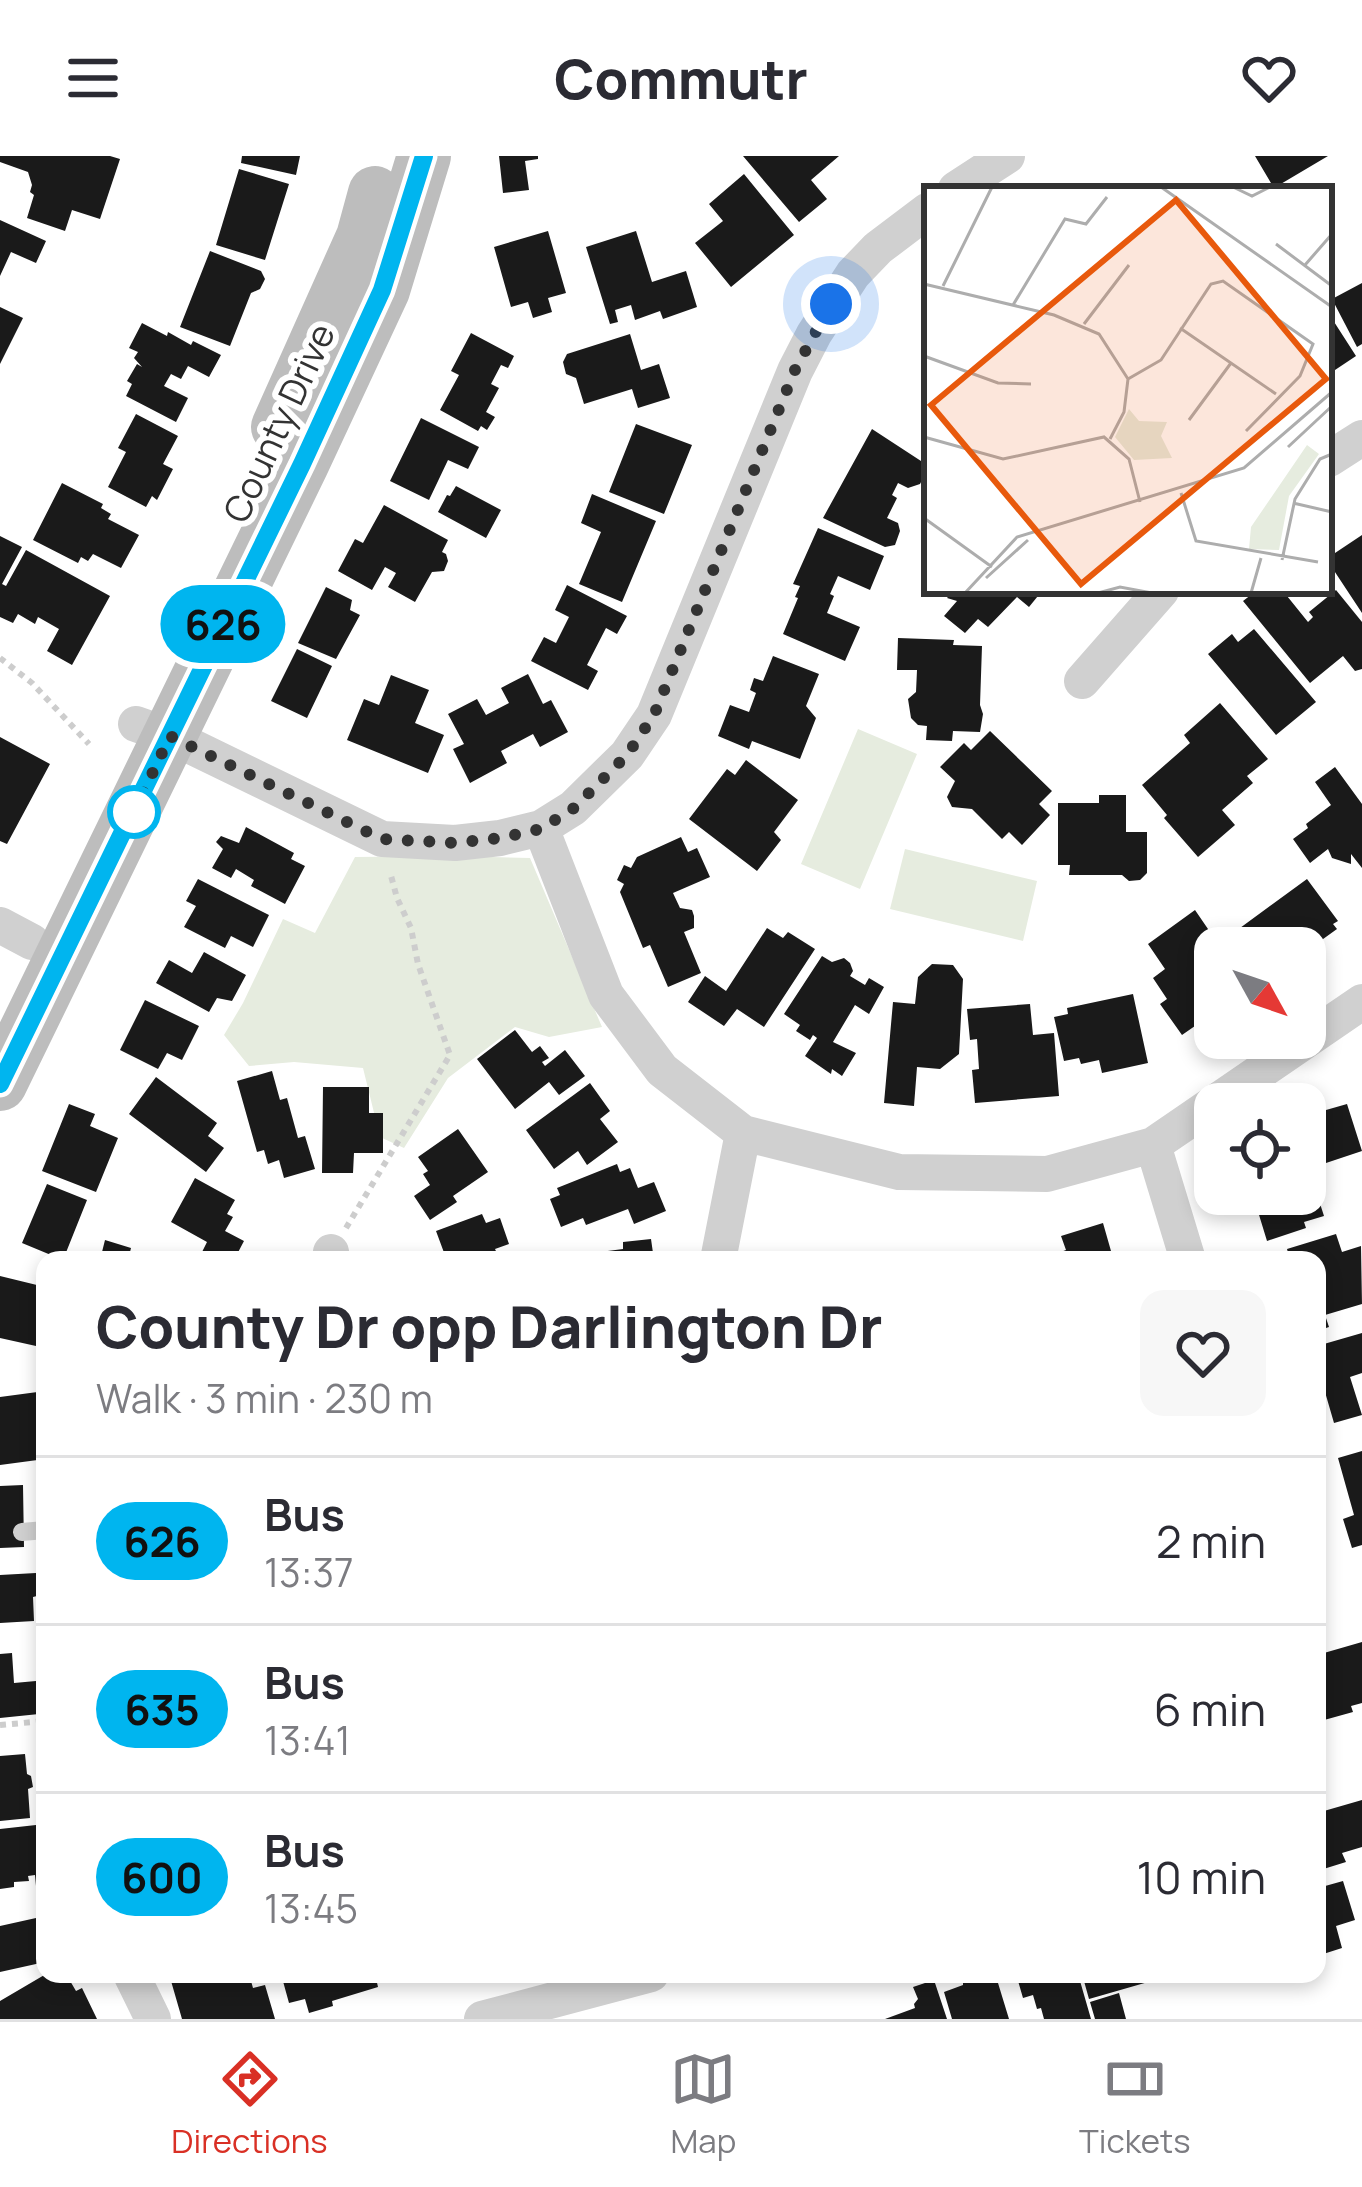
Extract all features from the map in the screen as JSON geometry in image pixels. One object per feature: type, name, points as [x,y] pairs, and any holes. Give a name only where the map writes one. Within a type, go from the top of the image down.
[{"type":"main road","name":"County Drive","points":[[0,1084],[132,735],[266,455],[363,237],[385,156]]},
{"type":"main road","name":"County Drive","points":[[0,1008],[16,933],[382,290],[424,156]]},
{"type":"street","points":[[961,186],[1007,156]]},
{"type":"street","points":[[132,735],[382,839],[455,843],[500,838],[541,829],[574,808],[627,755],[654,715],[814,334],[854,274],[878,248],[924,213]]},
{"type":"street","points":[[1332,457],[1362,438]]},
{"type":"street","points":[[1082,681],[1158,594]]},
{"type":"street","points":[[541,829],[606,995],[662,1070],[743,1133],[898,1172],[1048,1174],[1153,1145],[1362,1002]]},
{"type":"street","points":[[720,1251],[743,1133]]},
{"type":"street","points":[[1153,1145],[1185,1251]]},
{"type":"street","points":[[135,1983],[153,2019]]},
{"type":"street","points":[[482,2019],[617,1983]]},
{"type":"lane","points":[[22,1532],[36,1531]]},
{"type":"path","points":[[0,658],[32,683],[132,735]]},
{"type":"path","points":[[335,1251],[450,1055],[382,839]]},
{"type":"path","points":[[0,1725],[36,1722]]},
{"type":"shaded area","points":[[858,729],[917,754],[860,889],[801,864]]},
{"type":"shaded area","points":[[905,849],[1037,881],[1023,941],[890,909]]},
{"type":"shaded area","points":[[355,857],[530,858],[602,1027],[549,1037],[515,1027],[448,1078],[404,1148],[380,1137],[363,1068],[294,1062],[249,1066],[224,1035],[283,919],[315,933]]},
{"type":"building","points":[[0,156],[120,159],[100,219],[72,210],[65,231],[27,218],[34,195],[28,172],[0,162]]},
{"type":"building","points":[[242,156],[300,156],[296,175],[241,163]]},
{"type":"building","points":[[499,156],[538,156],[525,161],[529,190],[503,193]]},
{"type":"building","points":[[743,156],[839,156],[811,180],[827,199],[799,222]]},
{"type":"building","points":[[1255,156],[1328,156],[1277,186],[1273,186]]},
{"type":"building","points":[[239,169],[289,184],[265,260],[216,245]]},
{"type":"building","points":[[744,174],[794,235],[731,287],[695,243],[723,221],[709,204]]},
{"type":"building","points":[[0,220],[46,241],[36,263],[11,252],[0,276]]},
{"type":"building","points":[[548,231],[566,293],[548,298],[552,312],[533,318],[528,302],[511,307],[494,247]]},
{"type":"building","points":[[636,231],[652,282],[686,271],[697,307],[663,319],[660,311],[635,320],[631,305],[615,310],[618,322],[610,324],[586,247]]},
{"type":"building","points":[[210,251],[261,271],[265,279],[251,293],[230,346],[180,327]]},
{"type":"building","points":[[1362,283],[1362,344],[1357,347],[1332,299]]},
{"type":"building","points":[[0,307],[23,318],[0,364]]},
{"type":"building","points":[[1332,319],[1356,356],[1332,372]]},
{"type":"building","points":[[142,323],[221,355],[209,377],[188,366],[181,379],[171,374],[164,386],[188,398],[176,422],[126,396],[132,384],[127,381],[137,364],[142,367],[134,358],[138,352],[129,348]]},
{"type":"building","points":[[471,333],[514,356],[508,368],[501,365],[491,384],[499,388],[486,412],[495,417],[487,430],[481,426],[478,431],[440,410],[459,375],[451,371]]},
{"type":"building","points":[[630,334],[641,370],[659,364],[670,398],[638,408],[632,389],[584,404],[576,378],[566,374],[567,354]]},
{"type":"building","points":[[136,414],[178,436],[163,464],[173,469],[157,500],[152,496],[146,507],[108,487],[126,452],[118,448]]},
{"type":"building","points":[[421,418],[479,447],[468,469],[448,460],[429,500],[390,481]]},
{"type":"building","points":[[636,424],[692,445],[664,514],[609,492]]},
{"type":"building","points":[[872,429],[921,461],[924,476],[920,484],[908,488],[898,483],[892,495],[897,498],[887,518],[898,523],[895,545],[885,547],[823,518]]},
{"type":"building","points":[[62,483],[103,504],[101,508],[111,514],[108,519],[139,535],[121,568],[93,554],[88,561],[81,557],[78,563],[33,540]]},
{"type":"building","points":[[456,486],[501,510],[486,538],[438,512]]},
{"type":"building","points":[[592,494],[656,521],[622,602],[579,584],[601,532],[581,523]]},
{"type":"building","points":[[384,505],[448,540],[442,552],[448,561],[444,571],[432,572],[415,602],[388,587],[396,573],[385,567],[372,590],[338,571],[355,539],[363,543]]},
{"type":"building","points":[[818,528],[884,556],[870,590],[838,576],[830,594],[834,596],[827,613],[860,627],[845,661],[783,634],[798,598],[800,586],[793,584]]},
{"type":"building","points":[[1362,535],[1362,613],[1332,568],[1332,555]]},
{"type":"building","points":[[0,536],[22,547],[2,584],[6,586],[26,550],[110,596],[72,665],[47,651],[59,629],[38,617],[35,624],[18,614],[13,623],[0,617]]},
{"type":"building","points":[[567,585],[627,616],[617,634],[606,628],[587,665],[598,671],[588,690],[531,661],[544,637],[556,643],[569,617],[555,610]]},
{"type":"building","points":[[326,587],[352,600],[350,610],[360,615],[336,659],[298,643]]},
{"type":"building","points":[[1336,590],[1362,622],[1362,669],[1355,671],[1343,656],[1310,683],[1243,601],[1252,594],[1285,594],[1308,622],[1313,617],[1309,612]]},
{"type":"building","points":[[950,594],[1040,594],[1029,607],[1017,597],[988,627],[978,619],[965,633],[944,616],[957,601],[947,598]]},
{"type":"building","points":[[1254,629],[1316,702],[1276,735],[1208,654],[1232,634],[1238,642]]},
{"type":"building","points":[[898,638],[982,646],[980,732],[953,731],[952,741],[926,740],[927,726],[911,718],[908,699],[916,692],[917,670],[897,670]]},
{"type":"building","points":[[297,649],[332,666],[307,718],[271,701]]},
{"type":"building","points":[[773,656],[819,674],[806,706],[816,718],[800,759],[752,741],[749,749],[718,736],[730,705],[749,712],[756,693],[750,690],[754,678],[763,681]]},
{"type":"building","points":[[528,674],[543,704],[551,700],[568,732],[540,747],[533,734],[501,751],[507,763],[470,783],[453,749],[464,744],[448,714],[477,699],[486,715],[509,703],[501,688]]},
{"type":"building","points":[[391,675],[429,690],[415,723],[444,735],[428,773],[347,740],[364,699],[379,705]]},
{"type":"building","points":[[1220,703],[1268,759],[1247,776],[1253,783],[1222,810],[1235,825],[1198,857],[1142,785],[1190,743],[1184,735]]},
{"type":"building","points":[[990,731],[1052,791],[1039,804],[1050,815],[1022,845],[1009,832],[1002,839],[972,809],[952,807],[947,797],[955,781],[940,767],[964,743],[971,750]]},
{"type":"building","points":[[0,737],[50,764],[7,844],[0,841]]},
{"type":"building","points":[[746,760],[798,800],[774,832],[781,840],[757,871],[689,819],[727,769],[735,775]]},
{"type":"building","points":[[1335,767],[1362,804],[1362,868],[1351,854],[1351,864],[1332,858],[1328,849],[1310,863],[1293,839],[1331,805],[1315,782]]},
{"type":"building","points":[[1099,795],[1126,795],[1126,832],[1147,832],[1147,873],[1140,880],[1129,881],[1122,875],[1069,875],[1070,865],[1058,865],[1058,803],[1099,803]]},
{"type":"building","points":[[246,827],[294,853],[291,859],[305,866],[285,904],[251,886],[254,880],[236,869],[231,878],[212,868],[223,849],[216,842],[221,836],[239,843]]},
{"type":"building","points":[[681,837],[688,852],[697,848],[710,877],[673,893],[680,908],[692,910],[694,928],[684,932],[701,973],[668,987],[650,945],[643,948],[620,892],[624,884],[617,880],[624,865],[631,868],[637,857]]},
{"type":"building","points":[[198,879],[269,915],[253,947],[231,936],[225,948],[184,927],[196,906],[186,901]]},
{"type":"building","points":[[1307,879],[1338,921],[1333,924],[1337,929],[1326,937],[1326,927],[1241,927]]},
{"type":"building","points":[[1195,910],[1207,927],[1194,927],[1194,1027],[1182,1035],[1160,1004],[1167,999],[1153,978],[1165,969],[1148,944]]},
{"type":"building","points":[[767,928],[783,938],[788,932],[815,949],[764,1027],[737,1009],[724,1026],[688,1002],[705,976],[726,991]]},
{"type":"building","points":[[204,952],[246,975],[232,1001],[217,998],[209,1012],[156,983],[169,960],[192,973]]},
{"type":"building","points":[[822,956],[832,962],[844,958],[853,971],[850,976],[865,985],[869,978],[884,987],[869,1014],[855,1005],[833,1042],[856,1053],[842,1076],[805,1056],[817,1038],[813,1035],[810,1040],[796,1031],[800,1025],[784,1014]]},
{"type":"building","points":[[932,964],[953,965],[963,979],[959,1054],[940,1069],[917,1067],[914,1106],[884,1103],[893,1002],[915,1004],[918,977]]},
{"type":"building","points":[[1133,994],[1148,1063],[1102,1073],[1099,1060],[1064,1061],[1054,1017],[1068,1014],[1067,1008]]},
{"type":"building","points":[[145,1000],[199,1026],[182,1060],[167,1053],[158,1069],[120,1050]]},
{"type":"building","points":[[1030,1004],[1033,1035],[1054,1033],[1059,1096],[975,1103],[972,1070],[979,1069],[977,1039],[970,1040],[967,1009]]},
{"type":"building","points":[[515,1030],[532,1052],[540,1046],[549,1058],[542,1062],[545,1066],[565,1050],[585,1076],[559,1095],[549,1082],[515,1109],[477,1059]]},
{"type":"building","points":[[272,1071],[280,1100],[287,1098],[298,1138],[305,1136],[315,1169],[284,1178],[279,1160],[268,1164],[264,1150],[257,1152],[237,1081]]},
{"type":"building","points":[[156,1077],[217,1123],[208,1136],[224,1148],[206,1172],[129,1114]]},
{"type":"building","points":[[590,1083],[610,1111],[600,1119],[618,1142],[587,1165],[578,1151],[554,1169],[526,1130]]},
{"type":"building","points":[[323,1087],[369,1087],[369,1113],[383,1113],[383,1153],[354,1153],[353,1173],[322,1173]]},
{"type":"building","points":[[69,1104],[95,1114],[90,1126],[118,1138],[96,1192],[42,1171]]},
{"type":"building","points":[[1347,1104],[1362,1151],[1326,1163],[1326,1110]]},
{"type":"building","points":[[458,1129],[488,1172],[453,1196],[457,1202],[430,1220],[414,1196],[430,1185],[423,1174],[428,1171],[418,1157]]},
{"type":"building","points":[[617,1164],[620,1172],[630,1168],[638,1188],[654,1182],[666,1211],[634,1224],[628,1209],[586,1225],[583,1218],[561,1227],[550,1199],[560,1195],[557,1188]]},
{"type":"building","points":[[195,1178],[235,1200],[225,1231],[244,1241],[239,1251],[202,1251],[207,1242],[171,1222]]},
{"type":"building","points":[[47,1184],[87,1200],[67,1251],[41,1251],[22,1243]]},
{"type":"building","points":[[482,1214],[486,1223],[500,1218],[509,1244],[496,1251],[443,1251],[436,1231]]},
{"type":"building","points":[[1259,1215],[1324,1215],[1304,1222],[1306,1228],[1267,1241]]},
{"type":"building","points":[[1103,1223],[1111,1251],[1063,1251],[1061,1236]]},
{"type":"building","points":[[1336,1234],[1342,1252],[1361,1246],[1362,1304],[1326,1315],[1326,1251],[1287,1249]]},
{"type":"building","points":[[651,1239],[653,1251],[608,1251],[623,1249],[623,1242]]},
{"type":"building","points":[[105,1240],[131,1248],[130,1251],[102,1251]]},
{"type":"building","points":[[0,1276],[36,1285],[36,1346],[0,1338]]},
{"type":"building","points":[[1362,1333],[1362,1373],[1350,1377],[1362,1415],[1334,1423],[1326,1395],[1326,1343]]},
{"type":"building","points":[[36,1392],[36,1460],[0,1465],[0,1397]]},
{"type":"building","points":[[1362,1451],[1362,1545],[1352,1548],[1343,1519],[1354,1515],[1338,1458]]},
{"type":"building","points":[[23,1485],[24,1547],[0,1548],[0,1486]]},
{"type":"building","points":[[36,1573],[34,1621],[0,1623],[0,1575]]},
{"type":"building","points":[[1362,1642],[1362,1703],[1351,1706],[1353,1712],[1326,1720],[1326,1652]]},
{"type":"building","points":[[12,1653],[14,1683],[36,1681],[36,1714],[0,1718],[0,1654]]},
{"type":"building","points":[[25,1754],[33,1787],[28,1789],[30,1818],[0,1821],[0,1756]]},
{"type":"building","points":[[1362,1800],[1362,1847],[1342,1853],[1346,1862],[1326,1868],[1326,1810]]},
{"type":"building","points":[[36,1825],[36,1886],[35,1875],[0,1889],[0,1829]]},
{"type":"building","points":[[1343,1881],[1355,1920],[1336,1926],[1342,1948],[1326,1953],[1326,1886]]},
{"type":"building","points":[[36,1918],[36,1964],[0,1972],[0,1926]]},
{"type":"building","points":[[36,1980],[71,1983],[76,1991],[82,1988],[97,2019],[0,2019],[0,2001]]},
{"type":"building","points":[[172,1983],[265,1985],[275,2019],[182,2019]]},
{"type":"building","points":[[283,1983],[377,1983],[378,1987],[309,2013],[305,1999],[289,2003]]},
{"type":"building","points":[[935,1983],[947,2019],[885,2019],[915,2008],[918,1999],[913,1987]]},
{"type":"building","points":[[998,1983],[1009,2019],[952,2019],[944,1992],[963,1985]]},
{"type":"building","points":[[1019,1983],[1081,1983],[1091,2019],[1044,2019],[1033,1995],[1023,1998]]},
{"type":"building","points":[[1085,1983],[1145,1983],[1089,1999]]},
{"type":"building","points":[[1119,1993],[1126,2019],[1095,2019],[1090,2002]]},
{"type":"bus line","name":"626","points":[[0,1084],[382,290],[424,156]]},
{"type":"route","points":[[134,812],[170,736],[382,839],[455,843],[500,838],[541,829],[574,808],[627,755],[654,715],[795,370],[831,304]]}]
